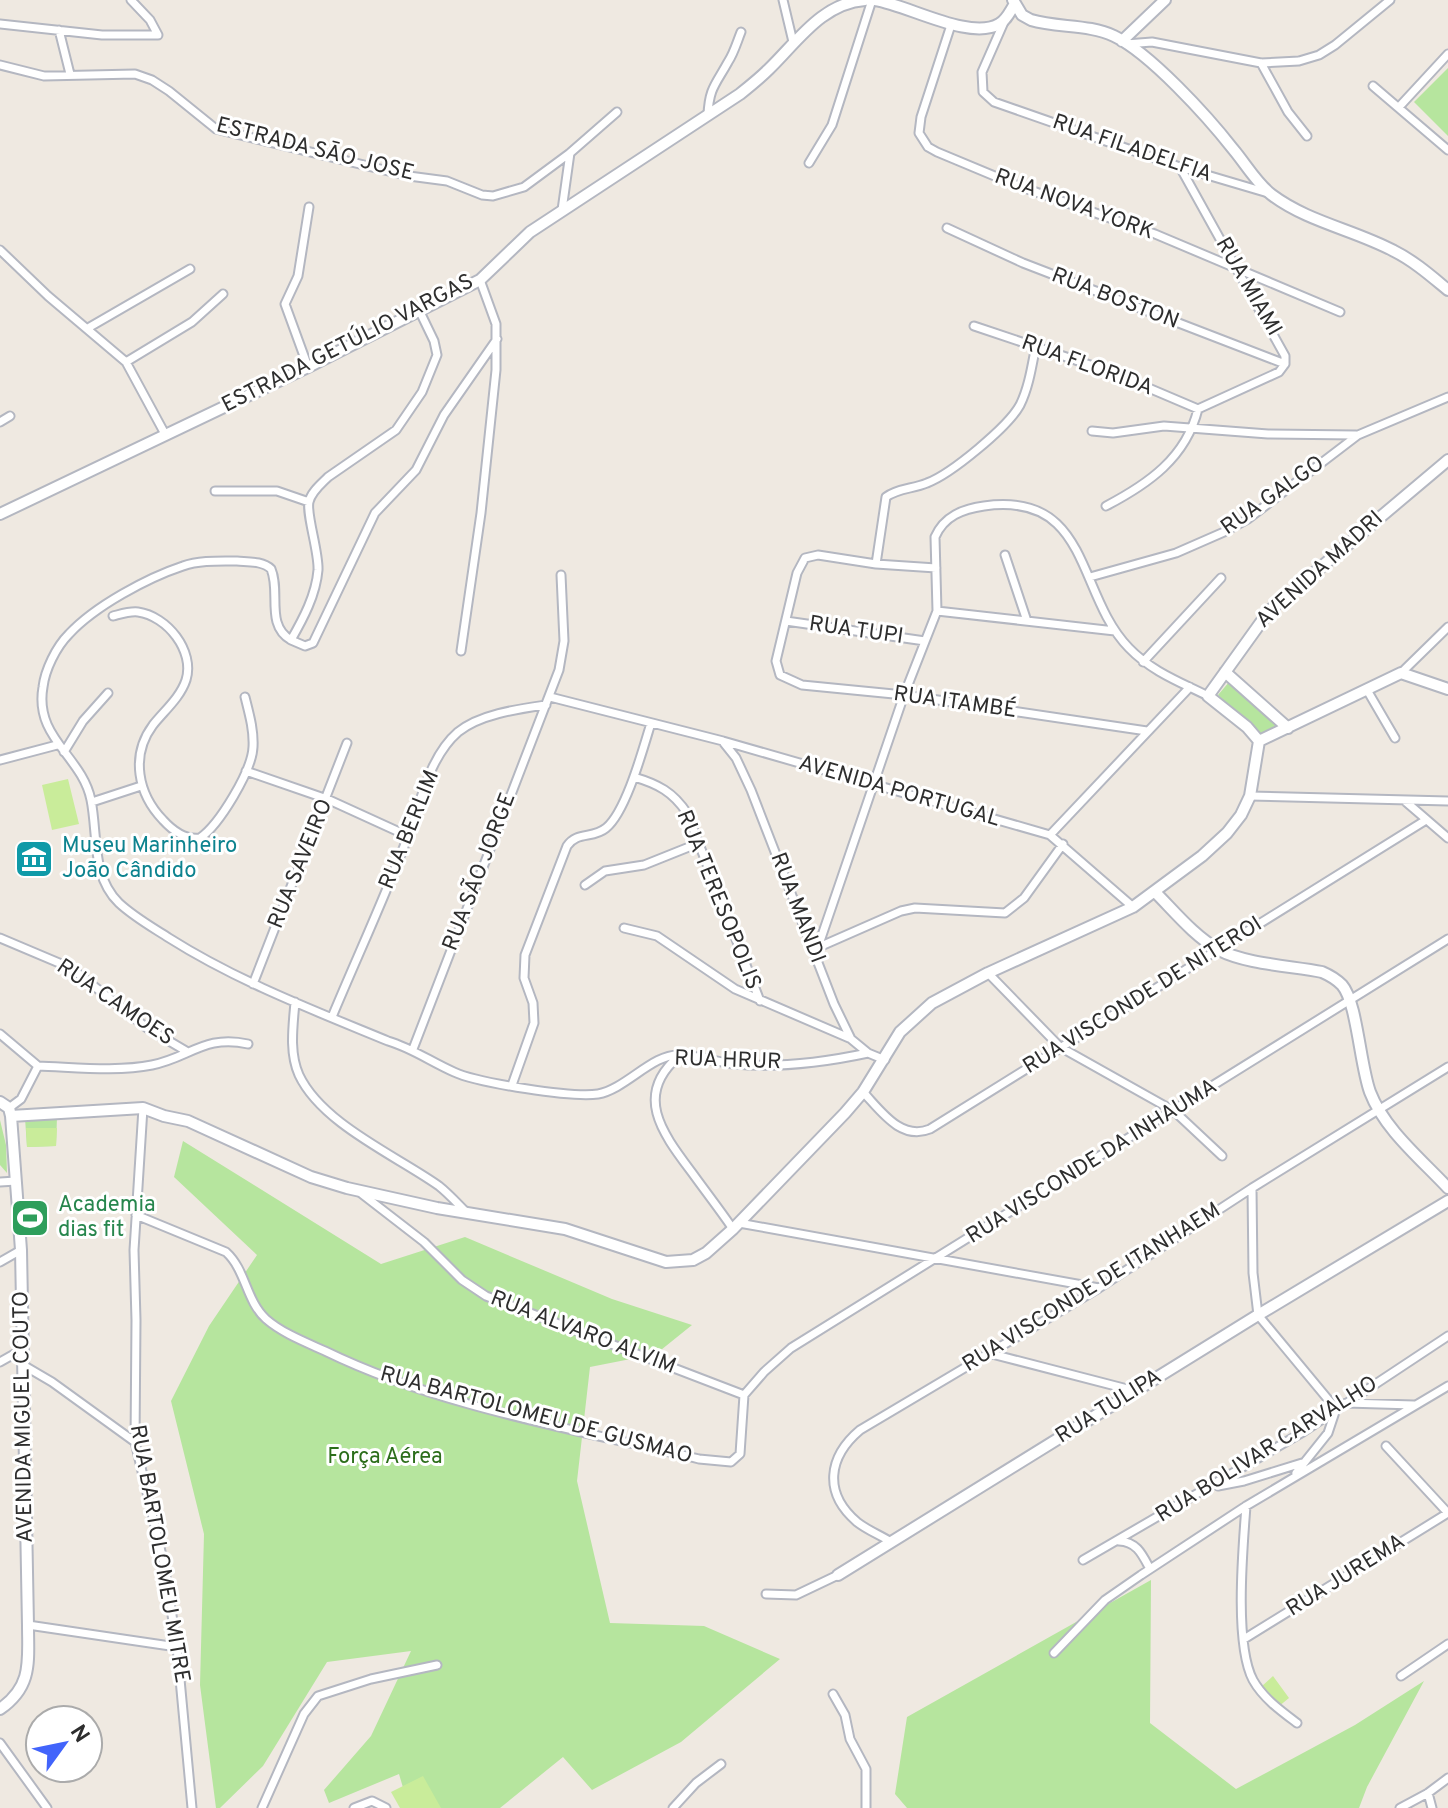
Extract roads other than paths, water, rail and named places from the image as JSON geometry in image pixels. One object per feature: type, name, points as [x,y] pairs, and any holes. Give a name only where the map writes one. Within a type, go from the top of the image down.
[{"type":"main road","name":"ESTRADA GETÚLIO VARGAS","points":[[0,514],[308,367],[480,280],[530,232],[756,81],[793,42],[831,11],[865,0]]},
{"type":"main road","points":[[874,0],[908,7],[951,25],[988,28],[1004,22],[1016,1]]},
{"type":"main road","points":[[1124,42],[1165,0]]},
{"type":"main road","points":[[1016,1],[1022,15],[1031,20],[1097,31],[1124,42],[1203,114],[1270,194],[1307,215],[1394,251],[1422,268],[1448,290]]},
{"type":"main road","name":"AVENIDA MADRI","points":[[1208,696],[1269,611],[1448,460]]},
{"type":"main road","points":[[1225,672],[1288,728]]},
{"type":"main road","points":[[1259,741],[1401,673],[1448,689]]},
{"type":"main road","points":[[7,1109],[143,1108],[199,1125],[311,1177],[360,1192],[424,1206],[565,1229],[594,1236],[648,1258],[677,1263],[693,1260],[706,1253],[736,1226],[863,1092],[886,1060],[900,1032],[932,1003],[988,973],[1133,907],[1227,833],[1250,796],[1259,741],[1247,727],[1208,696]]},
{"type":"main road","points":[[1155,892],[1201,937],[1219,950],[1238,957],[1322,972],[1334,978],[1351,999],[1364,1072],[1378,1111],[1448,1188]]},
{"type":"main road","name":"AVENIDA MIGUEL COUTO","points":[[0,1709],[12,1700],[23,1685],[28,1668],[21,1250],[7,1109]]},
{"type":"main road","name":"RUA TULIPA","points":[[838,1575],[1448,1201]]},
{"type":"street","points":[[0,24],[102,35],[158,35],[150,20],[131,0]]},
{"type":"street","points":[[783,0],[793,42]]},
{"type":"street","points":[[809,163],[832,125],[874,0]]},
{"type":"street","points":[[1124,42],[1152,42],[1261,63],[1299,61],[1319,55],[1335,45],[1390,0]]},
{"type":"street","name":"RUA FILADELFIA","points":[[1004,22],[982,72],[983,92],[994,102],[1180,167],[1270,194]]},
{"type":"street","name":"RUA NOVA YORK","points":[[951,25],[921,117],[919,133],[928,147],[1016,185],[1155,234],[1340,312]]},
{"type":"street","points":[[59,30],[70,74]]},
{"type":"street","points":[[708,115],[713,84],[729,62],[741,32]]},
{"type":"street","points":[[1399,107],[1448,54]]},
{"type":"street","points":[[1261,63],[1288,112],[1307,136]]},
{"type":"street","name":"ESTRADA SĀO JOSE","points":[[0,65],[32,75],[123,74],[144,77],[169,91],[216,129],[409,176],[447,181],[482,195],[493,196],[524,187],[570,153],[617,112]]},
{"type":"street","points":[[1373,86],[1448,150]]},
{"type":"street","points":[[562,210],[570,153]]},
{"type":"street","name":"RUA MIAMI","points":[[1180,167],[1282,347],[1285,364],[1268,378],[1198,409]]},
{"type":"street","points":[[308,367],[285,304],[298,276],[309,207]]},
{"type":"street","name":"RUA BOSTON","points":[[947,228],[1023,263],[1285,364]]},
{"type":"street","points":[[0,250],[48,296],[126,362],[165,434]]},
{"type":"street","points":[[88,328],[190,269]]},
{"type":"street","points":[[461,651],[481,513],[497,339],[492,309],[480,280]]},
{"type":"street","points":[[126,362],[192,322],[223,294]]},
{"type":"street","points":[[291,640],[316,586],[318,570],[309,502],[318,486],[328,477],[396,430],[411,411],[437,355],[420,312]]},
{"type":"street","name":"RUA FLORIDA","points":[[974,326],[1111,372],[1198,409]]},
{"type":"street","points":[[0,760],[57,745],[41,706],[43,686],[58,649],[68,634],[104,607],[185,565],[218,561],[266,565],[274,574],[278,627],[291,640],[305,646],[313,643],[375,513],[416,470],[444,415],[497,339]]},
{"type":"street","points":[[876,564],[886,497],[937,477],[1012,418],[1024,397],[1036,345]]},
{"type":"street","name":"RUA GALGO","points":[[1090,577],[1176,553],[1224,532],[1260,510],[1358,435],[1448,397]]},
{"type":"street","points":[[1106,506],[1136,490],[1162,470],[1193,429],[1198,409]]},
{"type":"street","points":[[0,422],[10,416]]},
{"type":"street","points":[[1092,431],[1113,433],[1164,426],[1358,435]]},
{"type":"street","points":[[215,491],[277,491],[309,502]]},
{"type":"street","points":[[816,948],[904,695],[937,611],[935,537],[949,517],[970,508],[1006,503],[1023,505],[1039,512],[1065,531],[1115,631],[1143,662],[1208,696]]},
{"type":"street","points":[[786,621],[797,573],[805,558],[818,555],[876,564],[936,568]]},
{"type":"street","points":[[1005,555],[1027,621]]},
{"type":"street","name":"RUA SÃO JORGE","points":[[413,1049],[550,697],[564,641],[561,575]]},
{"type":"street","points":[[1143,662],[1221,578]]},
{"type":"street","points":[[937,611],[1115,631]]},
{"type":"street","points":[[113,616],[138,612],[164,623],[173,632],[186,659],[187,678],[180,692],[152,725],[143,742],[138,767],[141,786],[148,800],[164,821],[183,837],[200,838],[218,821],[246,771],[253,748],[245,697]]},
{"type":"street","name":"RUA TUPI","points":[[786,621],[925,641]]},
{"type":"street","name":"RUA ITAMBÉ","points":[[786,621],[776,661],[780,675],[802,685],[904,695],[1147,731]]},
{"type":"street","points":[[1401,673],[1448,627]]},
{"type":"street","points":[[1050,835],[1190,687]]},
{"type":"street","points":[[1367,690],[1395,738]]},
{"type":"street","points":[[64,752],[83,721],[108,693]]},
{"type":"street","name":"AVENIDA PORTUGAL","points":[[550,697],[723,741],[1050,835],[1133,907]]},
{"type":"street","name":"RUA BERLIM","points":[[332,1017],[444,747],[460,730],[516,710],[546,705]]},
{"type":"street","points":[[512,1085],[534,1023],[533,1003],[524,978],[525,955],[567,846],[577,836],[605,829],[617,813],[634,777],[651,723]]},
{"type":"street","name":"RUA MANDI","points":[[723,741],[736,758],[751,790],[851,1039],[868,1053],[886,1060]]},
{"type":"street","name":"RUA SAVEIRO","points":[[253,984],[347,743]]},
{"type":"street","name":"RUA HRUR","points":[[57,745],[86,781],[92,802],[98,856],[109,891],[120,903],[191,952],[253,984],[413,1049],[454,1072],[479,1081],[581,1095],[601,1093],[663,1059],[681,1055],[735,1064],[768,1064],[836,1059],[868,1053]]},
{"type":"street","points":[[246,771],[327,799],[408,836]]},
{"type":"street","name":"RUA TERESOPOLIS","points":[[634,777],[671,792],[687,813],[760,1001]]},
{"type":"street","points":[[92,802],[141,786]]},
{"type":"street","points":[[1250,796],[1448,801]]},
{"type":"street","points":[[1405,801],[1448,838]]},
{"type":"street","name":"RUA VISCONDE DE NITEROI","points":[[863,1092],[898,1127],[920,1133],[1426,820]]},
{"type":"street","points":[[585,885],[605,871],[644,865],[699,843]]},
{"type":"street","points":[[816,948],[901,911],[915,908],[1005,913],[1024,898],[1063,844]]},
{"type":"street","points":[[624,928],[642,930],[670,942],[718,978],[760,1001],[851,1039]]},
{"type":"street","name":"RUA CAMOES","points":[[0,938],[71,968],[147,1028],[186,1051]]},
{"type":"street","name":"RUA VISCONDE DA INHAUMA","points":[[744,1395],[791,1348],[1448,939]]},
{"type":"street","points":[[988,973],[1060,1047],[1174,1111],[1222,1156]]},
{"type":"street","points":[[295,1002],[292,1035],[295,1062],[305,1084],[347,1127],[438,1186],[466,1212]]},
{"type":"street","points":[[0,1034],[38,1066],[21,1099],[7,1109]]},
{"type":"street","name":"RUA CAMOES","points":[[38,1066],[153,1065],[220,1041],[248,1044]]},
{"type":"street","points":[[681,1055],[660,1076],[654,1100],[659,1125],[736,1226],[939,1258],[1099,1288]]},
{"type":"street","name":"RUA VISCONDE DE ITANHAEM","points":[[891,1542],[857,1522],[842,1503],[834,1485],[835,1463],[843,1444],[860,1430],[1099,1288],[1252,1188],[1448,1067]]},
{"type":"street","name":"RUA BARTOLOMEU MITRE","points":[[143,1108],[136,1215],[135,1442],[164,1564],[177,1647],[192,1808]]},
{"type":"street","points":[[1,1179],[16,1181]]},
{"type":"street","points":[[1252,1188],[1253,1273],[1258,1315],[1336,1409],[1328,1433],[1293,1477]]},
{"type":"street","name":"RUA ALVARO ALVIM","points":[[360,1192],[424,1242],[462,1280],[486,1296],[744,1395]]},
{"type":"street","name":"RUA BARTOLOMEU DE GUSMAO","points":[[136,1215],[226,1252],[233,1258],[254,1305],[266,1319],[284,1331],[388,1380],[507,1413],[726,1463],[736,1460],[740,1454],[744,1395]]},
{"type":"street","points":[[0,1262],[21,1250]]},
{"type":"street","name":"RUA BOLIVAR CARVALHO","points":[[1083,1560],[1303,1432],[1448,1336]]},
{"type":"street","points":[[0,1362],[23,1349]]},
{"type":"street","points":[[988,1353],[1135,1391]]},
{"type":"street","points":[[23,1365],[52,1382],[135,1442]]},
{"type":"street","points":[[1054,1653],[1105,1600],[1150,1569],[1293,1477],[1448,1386]]},
{"type":"street","points":[[1344,1403],[1416,1405]]},
{"type":"street","points":[[1386,1446],[1448,1513]]},
{"type":"street","points":[[1211,1487],[1244,1481],[1304,1463]]},
{"type":"street","points":[[1246,1506],[1241,1580],[1246,1657],[1252,1679],[1272,1703],[1297,1723]]},
{"type":"street","name":"RUA JUREMA","points":[[1244,1639],[1448,1513]]},
{"type":"street","points":[[1116,1541],[1136,1546],[1150,1569]]},
{"type":"street","name":"RUA TULIPA","points":[[766,1594],[796,1595],[838,1575]]},
{"type":"street","points":[[28,1625],[177,1647]]},
{"type":"street","points":[[1401,1676],[1448,1644]]},
{"type":"street","points":[[262,1808],[304,1714],[318,1696],[371,1679],[437,1665]]},
{"type":"street","points":[[833,1694],[845,1715],[850,1739],[866,1769],[866,1808]]},
{"type":"street","points":[[0,1743],[47,1808]]},
{"type":"street","points":[[673,1808],[696,1783],[721,1764]]},
{"type":"street","points":[[1400,1808],[1448,1778]]},
{"type":"street","points":[[1428,1793],[1432,1808]]},
{"type":"street","points":[[354,1808],[372,1801],[386,1808]]},
{"type":"place","name":"Museu Marinheiro João Cândido","points":[[34,859]]},
{"type":"place","name":"Academia dias fit","points":[[30,1218]]},
{"type":"park label","name":"Força Aérea","points":[[385,1457]]}]
